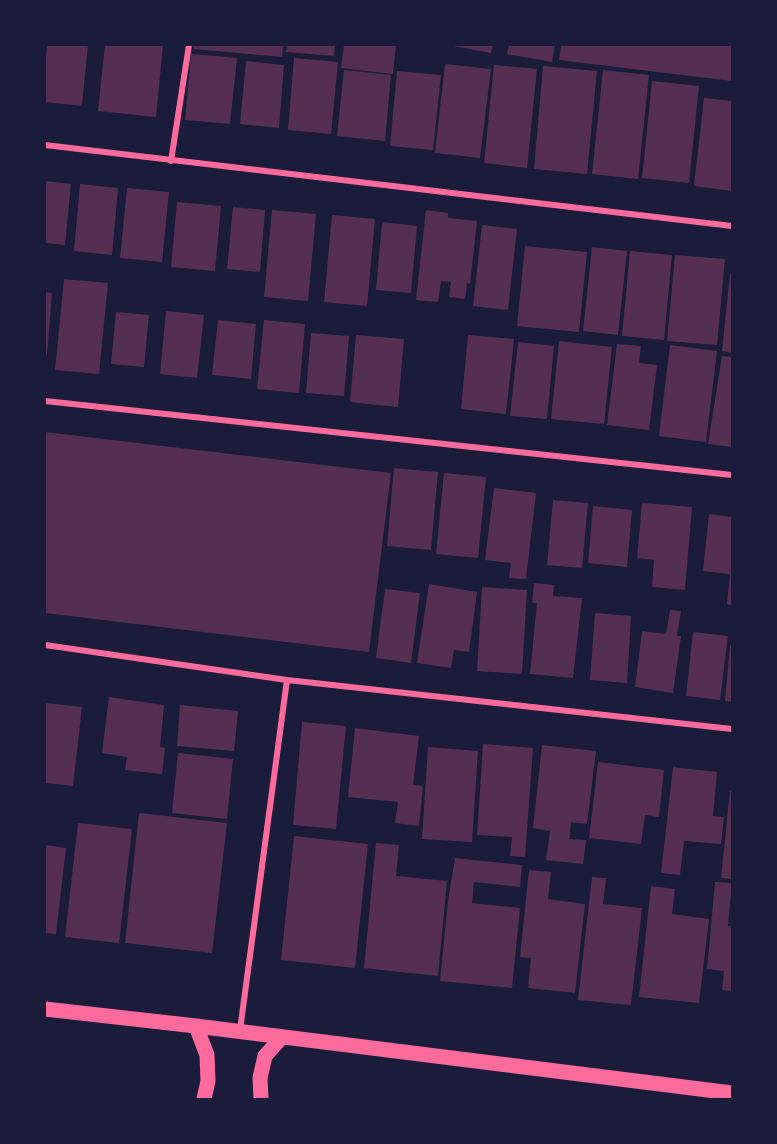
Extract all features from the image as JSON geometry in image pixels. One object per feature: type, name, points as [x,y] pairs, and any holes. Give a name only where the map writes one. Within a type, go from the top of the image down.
[{"type":"main road","points":[[45,1009],[732,1093]]},
{"type":"main road","points":[[196,1026],[207,1055],[208,1081],[204,1099]]},
{"type":"main road","points":[[261,1099],[260,1078],[265,1056],[282,1037]]},
{"type":"street","points":[[171,161],[189,45]]},
{"type":"street","points":[[45,146],[732,226]]},
{"type":"street","points":[[45,401],[732,475]]},
{"type":"street","points":[[45,645],[286,680],[732,729]]},
{"type":"street","points":[[240,1032],[286,680]]},
{"type":"building","points":[[47,45],[88,45],[82,106],[45,102]]},
{"type":"building","points":[[105,45],[163,45],[156,117],[98,111]]},
{"type":"building","points":[[194,45],[283,45],[282,57],[194,49]]},
{"type":"building","points":[[287,45],[335,45],[334,56],[286,52]]},
{"type":"building","points":[[344,45],[396,45],[393,74],[341,68]]},
{"type":"building","points":[[453,45],[493,45],[491,53]]},
{"type":"building","points":[[509,45],[555,45],[552,62],[507,54]]},
{"type":"building","points":[[561,45],[732,45],[732,81],[559,60]]},
{"type":"building","points":[[191,54],[237,58],[230,124],[185,120]]},
{"type":"building","points":[[294,58],[338,62],[331,134],[288,130]]},
{"type":"building","points":[[246,61],[284,65],[279,128],[240,124]]},
{"type":"building","points":[[445,64],[491,69],[480,158],[435,153]]},
{"type":"building","points":[[494,65],[537,69],[527,168],[484,163]]},
{"type":"building","points":[[543,66],[597,71],[587,174],[534,169]]},
{"type":"building","points":[[344,70],[391,75],[385,141],[337,136]]},
{"type":"building","points":[[603,70],[649,75],[638,179],[592,174]]},
{"type":"building","points":[[397,71],[441,75],[433,150],[390,146]]},
{"type":"building","points":[[652,81],[699,86],[689,183],[642,178]]},
{"type":"building","points":[[704,98],[732,101],[732,191],[694,186]]},
{"type":"building","points":[[45,181],[71,184],[65,245],[45,243]]},
{"type":"building","points":[[80,184],[118,188],[112,255],[74,251]]},
{"type":"building","points":[[127,188],[169,192],[162,262],[120,258]]},
{"type":"building","points":[[177,202],[221,206],[215,271],[171,267]]},
{"type":"building","points":[[233,207],[265,210],[260,272],[227,269]]},
{"type":"building","points":[[272,210],[316,214],[308,301],[264,297]]},
{"type":"building","points":[[426,210],[448,213],[448,218],[477,221],[470,284],[467,283],[465,299],[449,297],[451,282],[441,281],[438,302],[416,300]]},
{"type":"building","points":[[332,215],[375,219],[367,306],[324,302]]},
{"type":"building","points":[[382,222],[417,226],[411,293],[376,290]]},
{"type":"building","points":[[482,225],[517,229],[508,310],[473,306]]},
{"type":"building","points":[[525,246],[587,252],[579,332],[517,326]]},
{"type":"building","points":[[592,247],[627,251],[618,335],[583,331]]},
{"type":"building","points":[[630,251],[672,255],[664,340],[622,336]]},
{"type":"building","points":[[675,255],[725,259],[717,345],[667,341]]},
{"type":"building","points":[[730,274],[732,274],[732,353],[722,351]]},
{"type":"building","points":[[64,279],[108,283],[99,374],[55,370]]},
{"type":"building","points":[[45,292],[52,293],[47,355],[45,355]]},
{"type":"building","points":[[166,311],[204,315],[197,378],[160,374]]},
{"type":"building","points":[[116,312],[149,315],[144,367],[111,364]]},
{"type":"building","points":[[218,320],[256,324],[251,379],[212,375]]},
{"type":"building","points":[[264,320],[305,324],[299,393],[257,389]]},
{"type":"building","points":[[311,333],[349,336],[344,396],[306,393]]},
{"type":"building","points":[[356,335],[404,339],[398,407],[350,402]]},
{"type":"building","points":[[468,335],[514,339],[506,414],[461,409]]},
{"type":"building","points":[[559,341],[612,347],[604,424],[551,419]]},
{"type":"building","points":[[518,342],[554,346],[547,419],[510,416]]},
{"type":"building","points":[[617,344],[641,346],[639,363],[657,365],[649,430],[607,425]]},
{"type":"building","points":[[670,345],[717,351],[706,442],[659,436]]},
{"type":"building","points":[[722,356],[732,357],[732,447],[708,444]]},
{"type":"building","points":[[45,432],[391,473],[369,652],[45,613]]},
{"type":"building","points":[[394,468],[438,472],[431,550],[387,546]]},
{"type":"building","points":[[444,473],[486,477],[478,558],[436,554]]},
{"type":"building","points":[[494,488],[536,493],[526,579],[509,578],[511,563],[485,560]]},
{"type":"building","points":[[553,500],[588,503],[582,568],[547,565]]},
{"type":"building","points":[[642,503],[692,507],[685,590],[652,587],[654,560],[637,558]]},
{"type":"building","points":[[593,506],[632,510],[627,567],[588,563]]},
{"type":"building","points":[[709,514],[732,517],[732,605],[727,604],[730,574],[703,571]]},
{"type":"building","points":[[534,583],[554,585],[553,596],[582,598],[573,678],[530,674],[537,603],[532,603]]},
{"type":"building","points":[[429,584],[477,592],[469,652],[454,650],[451,668],[417,663]]},
{"type":"building","points":[[482,587],[527,590],[522,674],[477,671]]},
{"type":"building","points":[[385,589],[420,593],[411,663],[376,658]]},
{"type":"building","points":[[670,610],[681,611],[677,636],[681,636],[673,693],[635,687],[642,631],[666,634]]},
{"type":"building","points":[[595,613],[631,616],[627,683],[590,680]]},
{"type":"building","points":[[693,632],[728,636],[720,700],[686,696]]},
{"type":"building","points":[[730,645],[732,645],[732,702],[725,701]]},
{"type":"building","points":[[109,697],[164,705],[160,747],[165,748],[162,774],[125,770],[127,757],[102,753]]},
{"type":"building","points":[[45,703],[82,707],[73,786],[45,783]]},
{"type":"building","points":[[180,705],[238,711],[234,751],[177,746]]},
{"type":"building","points":[[302,722],[346,726],[336,829],[293,825]]},
{"type":"building","points":[[355,728],[419,736],[413,785],[423,786],[419,826],[395,823],[398,802],[348,797]]},
{"type":"building","points":[[483,744],[533,748],[525,857],[510,856],[512,837],[477,835]]},
{"type":"building","points":[[542,745],[596,751],[587,824],[571,822],[569,839],[586,840],[583,864],[546,860],[550,831],[533,828]]},
{"type":"building","points":[[428,747],[478,751],[472,842],[422,839]]},
{"type":"building","points":[[178,753],[233,759],[227,819],[172,813]]},
{"type":"building","points":[[598,762],[664,770],[659,817],[645,815],[641,844],[589,838]]},
{"type":"building","points":[[673,767],[717,772],[713,816],[724,817],[721,844],[684,841],[680,875],[661,873]]},
{"type":"building","points":[[730,791],[732,791],[732,879],[721,878]]},
{"type":"building","points":[[139,813],[227,823],[212,953],[125,943]]},
{"type":"building","points":[[78,823],[132,829],[119,943],[65,937]]},
{"type":"building","points":[[294,836],[368,844],[355,968],[281,960]]},
{"type":"building","points":[[376,843],[399,845],[396,876],[447,881],[438,976],[364,968]]},
{"type":"building","points":[[45,845],[66,848],[56,934],[45,933]]},
{"type":"building","points":[[455,858],[522,865],[520,887],[474,882],[472,903],[520,908],[512,988],[440,981]]},
{"type":"building","points":[[529,870],[551,872],[548,899],[585,904],[575,993],[528,988],[531,958],[520,957]]},
{"type":"building","points":[[592,877],[606,878],[603,904],[642,908],[631,1005],[578,1000]]},
{"type":"building","points":[[715,882],[732,883],[728,926],[732,926],[732,991],[722,990],[724,971],[707,969]]},
{"type":"building","points":[[651,886],[675,889],[672,914],[709,919],[699,1003],[639,997]]}]
